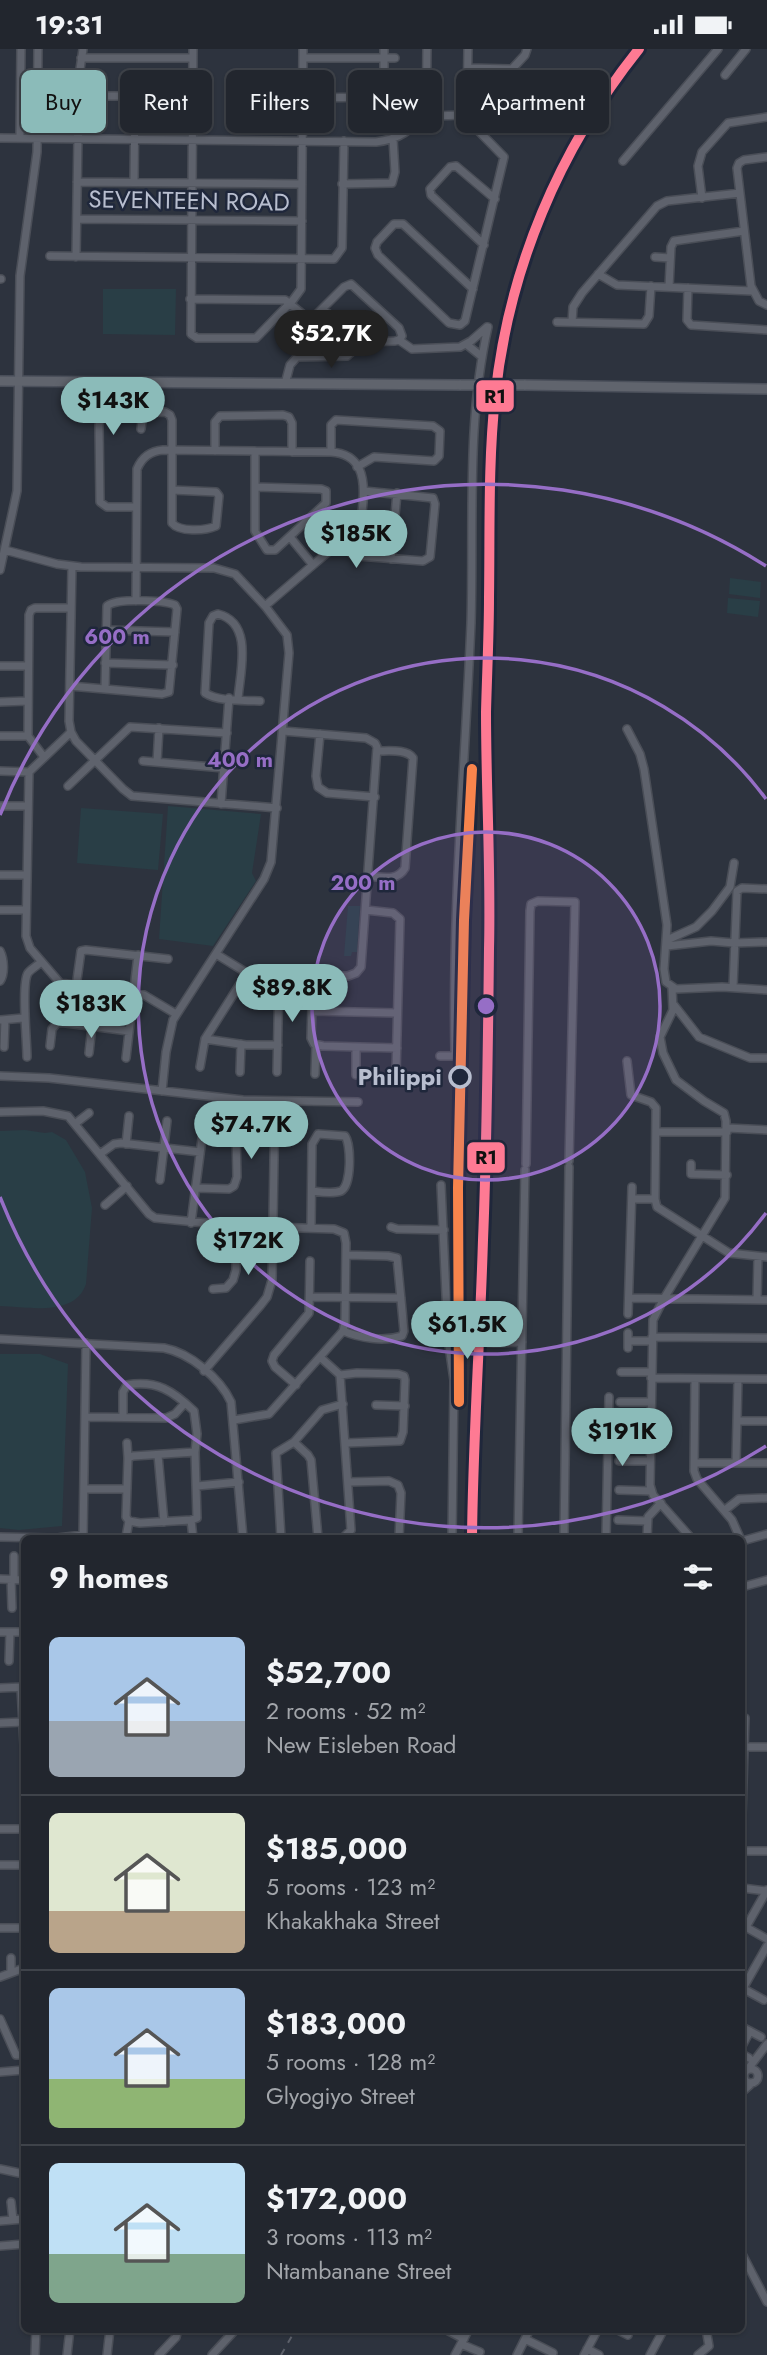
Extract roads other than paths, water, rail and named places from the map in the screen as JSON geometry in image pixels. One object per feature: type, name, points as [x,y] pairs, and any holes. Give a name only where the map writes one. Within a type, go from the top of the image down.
[{"type":"main road","points":[[0,381],[767,389]]},
{"type":"street","points":[[20,138],[21,49]]},
{"type":"street","points":[[0,570],[17,491],[20,276],[33,191],[37,138],[38,49]]},
{"type":"street","points":[[80,70],[83,49]]},
{"type":"street","points":[[303,49],[303,70]]},
{"type":"street","points":[[334,98],[381,97],[384,92],[384,49]]},
{"type":"street","points":[[427,49],[427,70]]},
{"type":"street","points":[[468,49],[468,68],[512,69],[527,49]]},
{"type":"street","points":[[623,161],[718,49]]},
{"type":"street","points":[[725,75],[746,49]]},
{"type":"street","points":[[81,58],[192,53]]},
{"type":"street","points":[[303,58],[395,58]]},
{"type":"street","points":[[702,198],[698,166],[702,152],[728,123],[767,117]]},
{"type":"street","points":[[76,257],[78,133]]},
{"type":"street","points":[[134,183],[135,133]]},
{"type":"street","points":[[191,133],[191,334],[204,338],[256,338],[301,289],[303,133]]},
{"type":"street","points":[[0,138],[376,142],[393,139],[403,133]]},
{"type":"street","points":[[473,289],[403,224],[394,224],[376,244],[375,250],[452,324],[465,321],[473,289],[484,245],[495,199],[504,155],[481,133]]},
{"type":"street","points":[[342,184],[392,183],[395,171],[393,139]]},
{"type":"street","points":[[50,256],[334,259],[341,251],[344,141]]},
{"type":"street","points":[[767,157],[739,163],[752,291],[759,301],[767,305]]},
{"type":"street","points":[[484,245],[431,195],[430,189],[450,167],[456,166],[495,199]]},
{"type":"street","points":[[77,182],[302,184]]},
{"type":"street","points":[[572,322],[573,307],[660,203],[740,193]]},
{"type":"street","name":"SEVENTEEN ROAD","points":[[76,219],[302,222]]},
{"type":"street","points":[[669,287],[671,247],[676,239],[744,231]]},
{"type":"street","points":[[655,257],[670,258]]},
{"type":"street","points":[[598,274],[614,285],[752,291]]},
{"type":"street","points":[[190,299],[282,300],[310,319],[344,287],[351,284],[399,328],[402,333],[399,340]]},
{"type":"street","points":[[557,322],[644,324],[649,316],[651,286]]},
{"type":"street","points":[[688,288],[687,320],[691,325],[767,330]]},
{"type":"street","points":[[323,309],[354,339],[362,343],[399,340],[412,349],[466,344],[488,327],[481,356],[474,421],[467,740],[457,868],[455,1052],[454,1056],[440,1056]]},
{"type":"street","points":[[285,384],[290,365],[298,357],[347,356],[362,343]]},
{"type":"street","points":[[466,344],[481,356]]},
{"type":"street","points":[[136,507],[107,507],[100,502],[100,418],[106,412],[165,412],[170,415],[172,523],[174,527],[216,527],[219,496],[216,492],[172,490]]},
{"type":"street","points":[[141,429],[144,413]]},
{"type":"street","points":[[215,451],[215,422],[219,416],[283,415],[289,417],[292,422],[292,451]]},
{"type":"street","points":[[331,452],[331,425],[336,420],[433,426],[440,431],[439,456],[434,461],[374,457],[357,467]]},
{"type":"street","points":[[255,451],[254,529],[265,549],[271,551],[290,537],[324,506],[327,499],[326,491],[318,488],[255,487]]},
{"type":"street","points":[[136,601],[136,469],[151,452],[292,451],[345,454],[364,477],[360,522],[265,606]]},
{"type":"street","points":[[340,542],[355,555],[423,561],[429,559],[435,504],[433,498],[364,491]]},
{"type":"street","points":[[391,559],[397,493]]},
{"type":"street","points":[[290,537],[313,565]]},
{"type":"street","points":[[5,550],[72,566],[214,568],[228,571],[241,579],[265,606],[283,628],[288,641],[277,809],[269,870],[176,1014],[169,1030],[162,1091]]},
{"type":"street","points":[[72,566],[71,732],[76,741],[132,796],[277,809]]},
{"type":"street","points":[[70,686],[104,689],[166,694],[171,690],[176,632],[175,605],[136,601],[113,601],[109,604],[106,610],[104,689]]},
{"type":"street","points":[[44,757],[28,736],[31,610],[71,608]]},
{"type":"street","points":[[238,699],[241,634],[225,616],[218,614],[213,616],[209,623],[204,690],[211,697],[260,701]]},
{"type":"street","points":[[106,630],[176,632]]},
{"type":"street","points":[[105,663],[173,665]]},
{"type":"street","points":[[0,666],[28,666]]},
{"type":"street","points":[[221,804],[229,698]]},
{"type":"street","points":[[0,702],[27,701]]},
{"type":"street","points":[[68,786],[128,728],[227,733]]},
{"type":"street","points":[[156,762],[159,728]]},
{"type":"street","points":[[626,729],[642,762],[664,902],[667,943],[664,975],[667,985],[672,988],[733,987],[767,990]]},
{"type":"street","points":[[216,954],[247,973],[279,975],[348,976],[359,971],[362,963],[379,751],[371,739],[283,731]]},
{"type":"street","points":[[71,732],[29,772],[26,910],[28,944],[57,982],[149,997],[176,1014]]},
{"type":"street","points":[[320,734],[316,776],[318,787],[327,793],[375,797]]},
{"type":"street","points":[[0,736],[28,736]]},
{"type":"street","points":[[368,876],[393,878],[401,875],[405,868],[413,758],[407,753],[379,751]]},
{"type":"street","points":[[143,761],[224,768]]},
{"type":"street","points":[[0,771],[29,772]]},
{"type":"street","points":[[0,806],[28,806]]},
{"type":"street","points":[[667,943],[701,923],[731,885],[734,863]]},
{"type":"street","points":[[0,875],[27,875]]},
{"type":"street","points":[[731,885],[767,889]]},
{"type":"street","points":[[733,987],[737,893],[740,888]]},
{"type":"street","points":[[517,1535],[530,911],[531,904],[538,901],[575,902],[564,1535]]},
{"type":"street","points":[[0,910],[26,910]]},
{"type":"street","points":[[366,910],[393,913],[400,919],[396,1073]]},
{"type":"street","points":[[667,943],[767,942]]},
{"type":"street","points":[[0,951],[3,957],[3,977],[0,981]]},
{"type":"street","points":[[71,1023],[81,951],[168,959]]},
{"type":"street","points":[[126,1058],[138,955]]},
{"type":"street","points":[[27,1057],[27,1032],[23,1018],[26,977],[41,962]]},
{"type":"street","points":[[200,1067],[205,1039],[247,973]]},
{"type":"street","points":[[277,1072],[279,975]]},
{"type":"street","points":[[313,975],[311,1038],[316,1045],[316,1074]]},
{"type":"street","points":[[672,988],[674,1005],[660,1037],[663,1053],[673,1076],[726,1115],[727,1130],[725,1198],[654,1316],[651,1491],[688,1535]]},
{"type":"street","points":[[674,1005],[699,1037],[750,1058],[767,1058]]},
{"type":"street","points":[[312,1011],[397,1013]]},
{"type":"street","points":[[4,1047],[2,1020],[23,1018]]},
{"type":"street","points":[[50,1046],[54,1025],[58,1022],[129,1031]]},
{"type":"street","points":[[89,1053],[92,1026]]},
{"type":"street","points":[[205,1039],[278,1045]]},
{"type":"street","points":[[240,1072],[241,1044]]},
{"type":"street","points":[[316,1045],[397,1048]]},
{"type":"street","points":[[356,1047],[356,1075]]},
{"type":"street","points":[[626,1061],[631,1095],[655,1105],[655,1199],[661,1212],[729,1253],[767,1257]]},
{"type":"street","points":[[0,1076],[49,1078],[275,1101],[358,1103]]},
{"type":"street","points":[[204,1371],[267,1297],[272,1280],[275,1101]]},
{"type":"street","points":[[0,1112],[43,1111],[68,1116],[155,1218],[236,1226],[311,1227],[334,1229],[344,1233],[346,1255],[343,1331],[269,1414],[234,1420]]},
{"type":"street","points":[[76,1123],[89,1113]]},
{"type":"street","points":[[126,1144],[129,1116]]},
{"type":"street","points":[[160,1180],[167,1121]]},
{"type":"street","points":[[191,1223],[195,1188],[200,1152],[202,1133],[206,1128],[236,1133],[237,1177],[234,1186],[229,1189],[195,1188]]},
{"type":"street","points":[[657,1132],[767,1130]]},
{"type":"street","points":[[311,1227],[312,1144],[314,1137],[320,1134],[345,1136],[349,1146],[346,1187],[337,1192],[312,1191]]},
{"type":"street","points":[[100,1154],[114,1144],[200,1152]]},
{"type":"street","points":[[691,1164],[691,1174],[727,1175]]},
{"type":"street","points":[[441,1185],[448,1339],[454,1380],[452,1535]]},
{"type":"street","points":[[105,1205],[127,1186]]},
{"type":"street","points":[[628,1314],[632,1187]]},
{"type":"street","points":[[632,1199],[655,1199]]},
{"type":"street","points":[[213,1289],[226,1288],[233,1280],[236,1226]]},
{"type":"street","points":[[391,1227],[444,1230]]},
{"type":"street","points":[[343,1331],[366,1338],[402,1336],[404,1329],[397,1258],[346,1255]]},
{"type":"street","points":[[757,1300],[758,1257]]},
{"type":"street","points":[[296,1385],[275,1367],[272,1361],[309,1313],[310,1261]]},
{"type":"street","points":[[310,1297],[401,1298]]},
{"type":"street","points":[[629,1298],[767,1300]]},
{"type":"street","points":[[628,1341],[767,1338]]},
{"type":"street","points":[[0,1339],[170,1350],[185,1355],[227,1394],[234,1420],[243,1535]]},
{"type":"street","points":[[448,1339],[494,1343],[522,1342]]},
{"type":"street","points":[[83,1535],[86,1343]]},
{"type":"street","points":[[320,1357],[341,1375],[351,1530],[346,1535]]},
{"type":"street","points":[[621,1372],[695,1379],[767,1379]]},
{"type":"street","points":[[341,1375],[403,1375],[405,1380],[403,1436],[400,1441],[346,1443]]},
{"type":"street","points":[[695,1379],[695,1476],[734,1523],[739,1535]]},
{"type":"street","points":[[736,1462],[738,1379]]},
{"type":"street","points":[[123,1417],[123,1392],[130,1384],[164,1387],[185,1403],[195,1415],[197,1434],[195,1452],[199,1515],[191,1520],[140,1524],[129,1521]]},
{"type":"street","points":[[606,1535],[608,1397]]},
{"type":"street","points":[[620,1402],[651,1402]]},
{"type":"street","points":[[85,1417],[169,1417],[185,1403]]},
{"type":"street","points":[[281,1535],[274,1458],[276,1453],[294,1442],[322,1410],[343,1405]]},
{"type":"street","points":[[376,1405],[405,1406]]},
{"type":"street","points":[[737,1421],[767,1421]]},
{"type":"street","points":[[620,1431],[650,1432]]},
{"type":"street","points":[[294,1442],[311,1460],[318,1535]]},
{"type":"street","points":[[126,1535],[129,1521],[126,1517],[127,1443]]},
{"type":"street","points":[[128,1458],[195,1452]]},
{"type":"street","points":[[158,1455],[164,1522]]},
{"type":"street","points":[[619,1461],[650,1461]]},
{"type":"street","points":[[694,1462],[767,1463]]},
{"type":"street","points":[[349,1482],[389,1481],[398,1485],[401,1493],[399,1535]]},
{"type":"street","points":[[197,1486],[239,1482]]},
{"type":"street","points":[[83,1489],[126,1489]]},
{"type":"street","points":[[619,1490],[651,1491]]},
{"type":"street","points":[[724,1510],[739,1499],[767,1498]]},
{"type":"street","points":[[647,1535],[647,1521],[661,1503]]},
{"type":"street","points":[[191,1520],[193,1535]]},
{"type":"street","points":[[618,1520],[647,1521]]},
{"type":"street","points":[[745,1539],[767,1534]]},
{"type":"street","points":[[0,1537],[21,1537]]},
{"type":"street","points":[[12,1608],[14,1556]]},
{"type":"street","points":[[0,1579],[21,1580]]},
{"type":"street","points":[[745,1586],[767,1580]]},
{"type":"street","points":[[0,1632],[21,1632]]},
{"type":"street","points":[[9,1661],[10,1632]]},
{"type":"street","points":[[0,1688],[21,1687]]},
{"type":"street","points":[[0,1723],[21,1721]]},
{"type":"street","points":[[745,1747],[767,1747]]},
{"type":"street","points":[[0,1829],[21,1829]]},
{"type":"street","points":[[745,1851],[767,1851]]},
{"type":"street","points":[[0,1865],[21,1865]]},
{"type":"street","points":[[745,1888],[767,1890],[764,1902],[745,1925]]},
{"type":"street","points":[[745,1927],[767,1939]]},
{"type":"street","points":[[0,1928],[21,1928]]},
{"type":"street","points":[[745,1984],[767,1946]]},
{"type":"street","points":[[11,1958],[11,1972]]},
{"type":"street","points":[[0,1977],[21,1969]]},
{"type":"street","points":[[745,1990],[764,2000]]},
{"type":"street","points":[[0,2019],[16,2055],[21,2055]]},
{"type":"street","points":[[745,2028],[764,2041],[756,2078],[745,2087]]},
{"type":"street","points":[[745,2040],[750,2031]]},
{"type":"street","points":[[745,2077],[760,2057]]},
{"type":"street","points":[[746,2073],[753,2069],[756,2078],[765,2084]]},
{"type":"street","points":[[0,2072],[21,2070]]},
{"type":"street","points":[[746,2073],[747,2081],[756,2078]]},
{"type":"street","points":[[1,2172],[19,2173]]},
{"type":"street","points":[[12,2201],[13,2220]]},
{"type":"street","points":[[0,2221],[21,2219]]},
{"type":"street","points":[[0,2246],[21,2244]]},
{"type":"street","points":[[745,2260],[767,2302]]},
{"type":"street","points":[[36,2333],[36,2355]]},
{"type":"street","points":[[67,2355],[70,2333]]},
{"type":"street","points":[[107,2355],[110,2333]]},
{"type":"street","points":[[159,2355],[177,2333]]},
{"type":"street","points":[[212,2355],[232,2333]]},
{"type":"street","points":[[452,2333],[480,2353]]},
{"type":"street","points":[[455,2355],[467,2333]]},
{"type":"street","points":[[517,2355],[528,2333]]},
{"type":"street","points":[[596,2333],[586,2352],[599,2355]]},
{"type":"street","points":[[624,2333],[628,2335]]},
{"type":"street","points":[[650,2355],[662,2333]]},
{"type":"street","points":[[698,2355],[708,2348],[706,2333]]},
{"type":"street","points":[[525,2339],[553,2353]]},
{"type":"railway","points":[[472,1535],[486,1131],[489,919],[486,712],[490,472],[495,398],[512,304],[542,213],[585,128],[610,87],[639,49]]},
{"type":"railway","points":[[281,2355],[294,2333]]},
{"type":"place","name":"Philippi","points":[[460,1077]]}]
